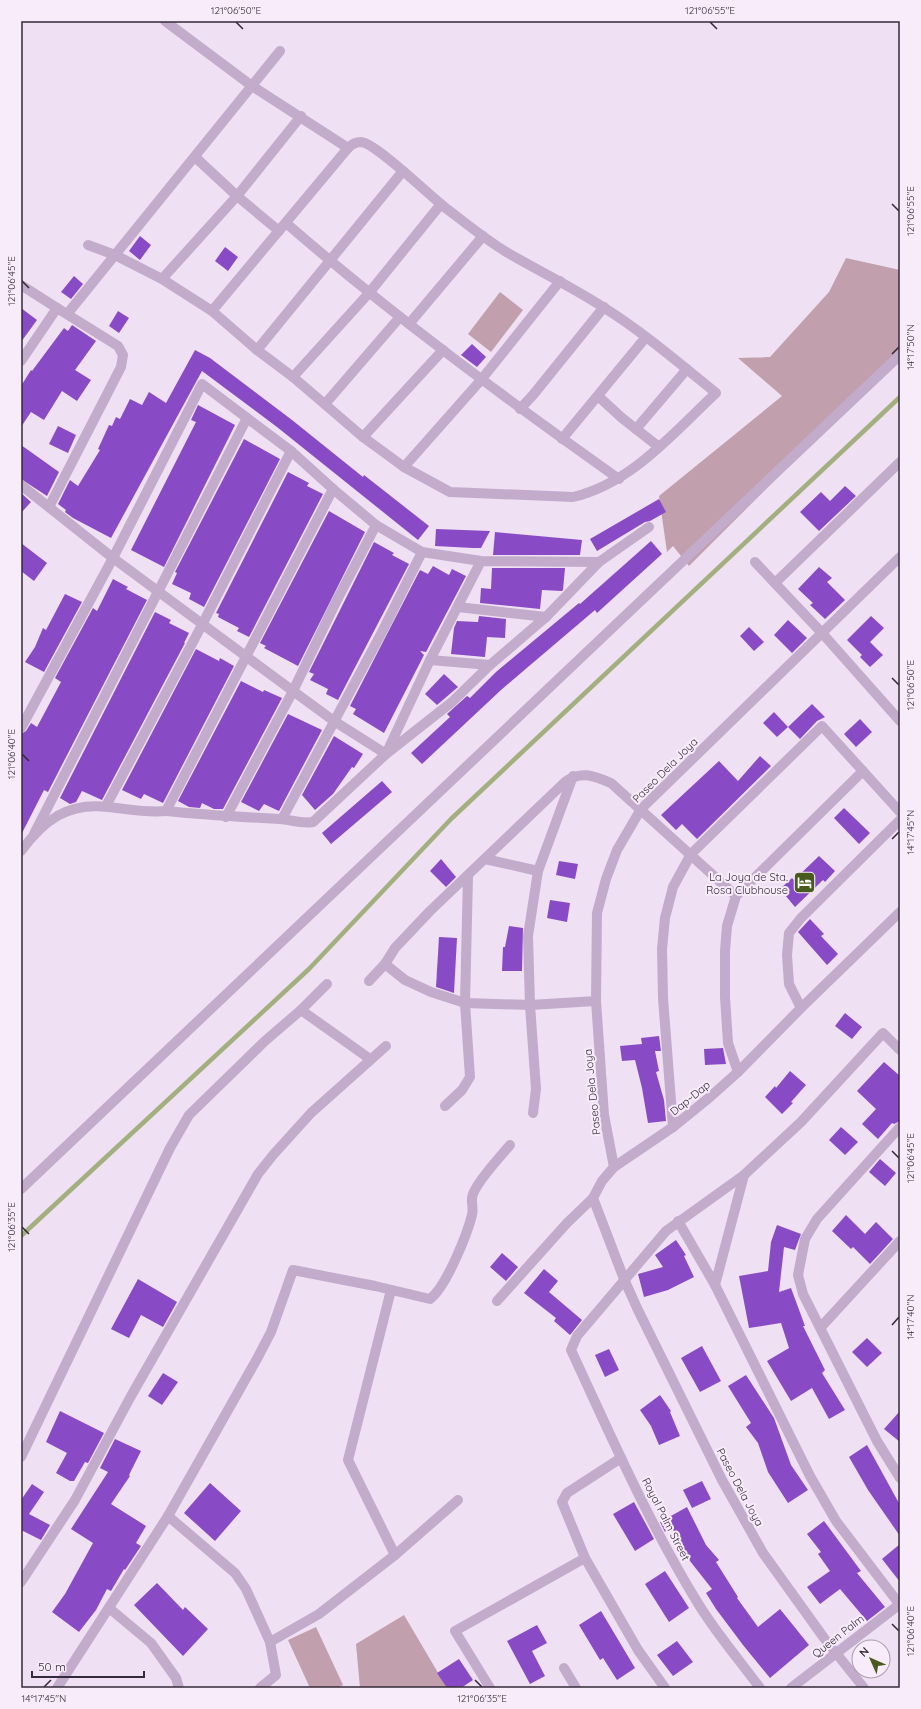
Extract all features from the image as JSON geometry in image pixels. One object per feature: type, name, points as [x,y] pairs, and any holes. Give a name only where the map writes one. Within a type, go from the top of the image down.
[{"type":"street","points":[[171,23],[252,86],[301,116],[348,148]]},
{"type":"street","points":[[68,314],[280,50]]},
{"type":"street","points":[[162,279],[237,196],[301,116]]},
{"type":"street","points":[[88,245],[115,255],[162,279],[212,311],[257,350],[293,377],[363,437],[404,466],[450,492],[573,497],[591,493],[619,479],[659,447],[716,393],[646,337],[604,307],[507,252],[483,236],[441,204],[403,171],[370,146],[362,142],[352,144],[348,148],[212,311]]},
{"type":"street","points":[[195,157],[237,196],[279,231]]},
{"type":"street","points":[[257,350],[403,171]]},
{"type":"street","points":[[293,377],[369,293],[441,204]]},
{"type":"street","points":[[286,223],[369,293],[481,380],[619,479]]},
{"type":"street","points":[[409,324],[483,236]]},
{"type":"street","points":[[404,466],[481,380],[560,281]]},
{"type":"street","points":[[21,285],[118,346],[123,355],[121,367],[49,507]]},
{"type":"street","points":[[520,409],[604,307]]},
{"type":"street","points":[[21,361],[57,308]]},
{"type":"street","points":[[325,404],[400,317]]},
{"type":"street","points":[[562,439],[646,337]]},
{"type":"street","points":[[363,437],[443,350]]},
{"type":"street","points":[[21,1189],[900,355]]},
{"type":"street","points":[[636,429],[687,369]]},
{"type":"street","points":[[21,728],[114,558],[202,384],[291,451],[332,489],[376,525],[422,552],[481,561],[599,562]]},
{"type":"street","points":[[598,396],[659,447]]},
{"type":"street","points":[[21,851],[34,834],[247,418]]},
{"type":"street","points":[[106,806],[203,623],[291,451]]},
{"type":"street","points":[[775,584],[900,462]]},
{"type":"street","points":[[21,485],[114,558],[293,691],[334,721],[386,754]]},
{"type":"street","points":[[166,811],[332,489]]},
{"type":"street","points":[[226,817],[293,691],[335,604],[376,525]]},
{"type":"street","points":[[34,834],[62,812],[80,806],[106,806],[149,812],[166,811],[226,817],[282,819],[306,823],[313,822],[386,754],[452,702],[490,665],[546,617],[599,562],[649,527]]},
{"type":"street","points":[[282,819],[422,552]]},
{"type":"street","name":"Paseo Dela Joya","points":[[614,1167],[604,1115],[596,1001],[597,913],[606,879],[617,850],[641,810],[900,557]]},
{"type":"street","points":[[386,754],[430,660],[481,561]]},
{"type":"street","points":[[755,562],[822,633],[900,721]]},
{"type":"street","points":[[458,607],[546,617]]},
{"type":"street","points":[[430,660],[490,665]]},
{"type":"street","points":[[673,1127],[663,998],[662,949],[665,918],[673,887],[690,854],[822,726],[900,812]]},
{"type":"street","points":[[738,1072],[728,1043],[725,997],[725,951],[727,926],[736,896],[863,771]]},
{"type":"street","points":[[369,981],[385,964],[400,943],[430,911],[573,776],[592,775],[611,783],[736,896]]},
{"type":"street","points":[[533,1113],[536,1089],[530,1005],[528,936],[538,871],[573,776]]},
{"type":"street","points":[[801,1008],[789,984],[787,955],[789,933],[800,918],[900,820]]},
{"type":"street","points":[[485,859],[538,871]]},
{"type":"street","points":[[445,1106],[462,1090],[470,1077],[465,1003],[468,876]]},
{"type":"street","name":"Dap~Dap","points":[[497,1301],[567,1223],[593,1198],[602,1180],[614,1167],[673,1127],[710,1097],[738,1072],[801,1008],[900,913]]},
{"type":"street","points":[[385,964],[405,980],[431,992],[465,1003],[530,1005],[596,1001]]},
{"type":"street","points":[[21,1457],[170,1148],[189,1115],[265,1041],[301,1010],[327,984]]},
{"type":"street","points":[[301,1010],[370,1059]]},
{"type":"street","points":[[624,1279],[666,1231],[744,1175],[801,1122],[882,1033],[900,1050]]},
{"type":"street","points":[[21,1582],[76,1500],[131,1396],[258,1174],[311,1113],[386,1046]]},
{"type":"street","points":[[899,1474],[878,1441],[803,1294],[798,1275],[805,1239],[817,1219],[900,1127]]},
{"type":"street","points":[[57,1688],[168,1516],[271,1332],[293,1270],[430,1299],[440,1289],[470,1222],[474,1208],[471,1200],[473,1193],[510,1145]]},
{"type":"street","points":[[715,1285],[730,1222],[744,1175]]},
{"type":"street","name":"Paseo Dela Joya","points":[[593,1198],[624,1279],[722,1480],[763,1552],[835,1652],[864,1688]]},
{"type":"street","points":[[678,1221],[715,1285],[813,1482],[836,1521],[900,1604]]},
{"type":"street","points":[[820,1327],[900,1241]]},
{"type":"street","name":"Royal Palm Street","points":[[624,1279],[577,1336],[570,1350],[621,1458],[667,1550],[700,1606],[760,1688]]},
{"type":"street","points":[[391,1290],[348,1460],[395,1555]]},
{"type":"street","points":[[621,1458],[567,1493],[562,1502],[584,1558],[638,1650],[665,1688]]},
{"type":"street","points":[[270,1642],[319,1614],[395,1555],[458,1500]]},
{"type":"street","points":[[168,1516],[235,1573],[246,1589],[270,1642],[276,1675],[260,1688]]},
{"type":"street","points":[[490,1688],[455,1631],[584,1558]]},
{"type":"street","name":"Queen Palm","points":[[791,1688],[835,1652],[900,1604]]},
{"type":"street","points":[[109,1608],[151,1643],[176,1678],[179,1688]]},
{"type":"street","points":[[564,1668],[576,1688]]},
{"type":"shaded area","points":[[846,258],[900,270],[900,355],[689,566],[673,546],[667,552],[659,496],[782,396],[738,358],[770,357],[829,292]]},
{"type":"shaded area","points":[[500,292],[523,310],[491,352],[468,334]]},
{"type":"shaded area","points":[[404,1615],[447,1688],[360,1688],[356,1644]]},
{"type":"shaded area","points":[[316,1627],[343,1685],[337,1688],[310,1688],[288,1640]]},
{"type":"building","points":[[140,236],[151,245],[140,260],[129,251]]},
{"type":"building","points":[[225,247],[238,257],[228,271],[215,261]]},
{"type":"building","points":[[74,276],[83,284],[71,299],[61,292]]},
{"type":"building","points":[[21,308],[37,320],[21,342]]},
{"type":"building","points":[[118,311],[129,318],[119,333],[109,326]]},
{"type":"building","points":[[72,325],[96,341],[75,370],[91,380],[77,401],[62,391],[44,420],[31,412],[21,427],[21,386],[31,370],[32,371],[64,328],[68,331]]},
{"type":"building","points":[[472,344],[486,357],[477,367],[461,355]]},
{"type":"building","points":[[195,350],[210,358],[292,420],[363,477],[364,475],[429,526],[418,540],[277,427],[202,371],[111,538],[73,518],[65,512],[66,510],[58,504],[70,480],[78,486],[100,450],[98,449],[109,425],[112,426],[116,417],[120,419],[130,399],[142,405],[149,392],[166,403]]},
{"type":"building","points":[[198,405],[235,425],[164,567],[131,550],[196,422],[191,420]]},
{"type":"building","points":[[58,426],[76,435],[68,453],[49,444]]},
{"type":"building","points":[[244,439],[280,459],[204,607],[189,599],[191,593],[172,584],[177,573],[175,572]]},
{"type":"building","points":[[21,445],[59,472],[47,496],[21,479]]},
{"type":"building","points":[[288,472],[309,483],[307,486],[323,494],[249,637],[237,631],[239,628],[218,617],[219,614],[216,613]]},
{"type":"building","points":[[845,486],[856,496],[819,531],[800,512],[821,492],[830,501]]},
{"type":"building","points":[[21,493],[31,502],[21,513]]},
{"type":"building","points":[[659,499],[666,512],[650,521],[645,522],[597,551],[590,539]]},
{"type":"building","points":[[329,511],[365,532],[298,666],[264,648],[266,646],[260,643]]},
{"type":"building","points":[[436,529],[490,531],[481,548],[473,548],[435,546]]},
{"type":"building","points":[[495,532],[582,540],[580,555],[493,555]]},
{"type":"building","points":[[651,541],[662,554],[597,613],[595,610],[501,690],[422,764],[411,753],[450,717],[447,714],[467,696],[470,698],[496,672],[579,603],[580,604]]},
{"type":"building","points":[[374,542],[394,553],[392,555],[409,564],[338,700],[326,694],[328,689],[310,680],[314,674],[309,672]]},
{"type":"building","points":[[21,543],[47,563],[34,581],[21,571]]},
{"type":"building","points":[[433,566],[449,575],[452,569],[466,576],[426,652],[420,651],[424,655],[384,733],[353,714],[356,709],[350,706],[420,570],[428,574]]},
{"type":"building","points":[[819,567],[832,578],[827,582],[845,600],[825,619],[810,605],[813,603],[798,589]]},
{"type":"building","points":[[492,568],[565,568],[563,590],[542,590],[540,609],[480,603],[481,588],[491,589]]},
{"type":"building","points":[[113,579],[128,587],[126,589],[147,600],[48,792],[44,790],[21,835],[21,734],[26,731],[31,723],[37,727],[61,682],[55,678],[93,608],[97,611]]},
{"type":"building","points":[[65,594],[82,602],[44,672],[25,662],[35,647],[43,628],[46,630]]},
{"type":"building","points":[[155,612],[171,620],[169,623],[189,633],[185,643],[102,800],[82,791],[76,802],[70,804],[60,798]]},
{"type":"building","points":[[479,616],[506,619],[505,638],[487,637],[485,657],[451,654],[454,628],[457,621],[478,622]]},
{"type":"building","points":[[871,616],[884,628],[870,642],[883,655],[870,667],[860,657],[862,655],[847,640]]},
{"type":"building","points":[[788,620],[807,638],[792,653],[774,635]]},
{"type":"building","points":[[749,627],[764,642],[754,651],[740,636]]},
{"type":"building","points":[[196,649],[219,661],[220,658],[234,666],[163,803],[144,794],[141,799],[122,790]]},
{"type":"building","points":[[444,674],[458,687],[437,705],[425,694]]},
{"type":"building","points":[[241,681],[263,692],[264,690],[282,698],[223,809],[214,809],[202,803],[200,808],[189,807],[178,801]]},
{"type":"building","points":[[812,704],[825,717],[817,721],[800,739],[788,727]]},
{"type":"building","points":[[774,712],[788,727],[777,737],[763,723]]},
{"type":"building","points":[[288,714],[322,730],[279,811],[264,804],[259,811],[241,802]]},
{"type":"building","points":[[860,719],[872,732],[856,747],[844,734]]},
{"type":"building","points":[[334,736],[363,754],[333,794],[315,810],[302,795]]},
{"type":"building","points":[[760,756],[771,766],[697,839],[682,824],[676,830],[661,815],[719,761],[738,781]]},
{"type":"building","points":[[382,781],[392,792],[331,844],[322,833]]},
{"type":"building","points":[[844,808],[870,833],[859,844],[834,818]]},
{"type":"building","points":[[819,856],[835,871],[825,882],[823,880],[795,907],[780,889],[792,878],[794,880]]},
{"type":"building","points":[[441,859],[456,877],[446,887],[430,871]]},
{"type":"building","points":[[559,861],[578,864],[575,879],[556,875]]},
{"type":"building","points":[[550,900],[570,903],[567,922],[547,918]]},
{"type":"building","points":[[810,919],[824,934],[821,936],[838,954],[827,965],[798,932]]},
{"type":"building","points":[[509,926],[523,928],[522,971],[502,971],[503,947],[505,947]]},
{"type":"building","points":[[439,937],[457,938],[454,993],[436,987]]},
{"type":"building","points":[[845,1013],[862,1027],[852,1039],[835,1026]]},
{"type":"building","points":[[659,1036],[661,1051],[655,1051],[659,1071],[656,1072],[664,1100],[666,1121],[648,1123],[635,1060],[622,1061],[620,1046],[642,1044],[641,1038]]},
{"type":"building","points":[[723,1048],[726,1064],[705,1065],[704,1049]]},
{"type":"building","points":[[884,1062],[900,1076],[900,1121],[894,1124],[892,1123],[878,1139],[862,1124],[876,1109],[857,1091]]},
{"type":"building","points":[[790,1071],[806,1085],[791,1102],[793,1103],[782,1114],[765,1097],[775,1086],[776,1088]]},
{"type":"building","points":[[841,1127],[858,1142],[845,1155],[829,1140]]},
{"type":"building","points":[[880,1159],[896,1173],[885,1186],[869,1172]]},
{"type":"building","points":[[846,1215],[865,1234],[876,1222],[893,1239],[870,1264],[853,1247],[851,1249],[832,1231]]},
{"type":"building","points":[[777,1225],[801,1234],[795,1250],[784,1247],[779,1292],[791,1288],[805,1326],[803,1326],[825,1370],[822,1373],[845,1410],[829,1419],[812,1388],[791,1401],[767,1361],[789,1348],[781,1323],[749,1328],[739,1276],[768,1271],[771,1242]]},
{"type":"building","points":[[676,1240],[686,1255],[684,1256],[694,1277],[668,1290],[644,1297],[638,1274],[663,1267],[655,1255]]},
{"type":"building","points":[[502,1253],[518,1267],[506,1281],[490,1267]]},
{"type":"building","points":[[544,1269],[558,1281],[549,1292],[582,1320],[570,1335],[554,1321],[556,1318],[524,1293]]},
{"type":"building","points":[[138,1279],[177,1302],[163,1327],[141,1315],[129,1338],[111,1329]]},
{"type":"building","points":[[867,1338],[882,1353],[867,1367],[852,1352]]},
{"type":"building","points":[[702,1346],[721,1381],[700,1392],[681,1358]]},
{"type":"building","points":[[609,1349],[619,1370],[605,1377],[595,1355]]},
{"type":"building","points":[[163,1373],[178,1382],[162,1405],[148,1396]]},
{"type":"building","points":[[746,1375],[774,1418],[791,1465],[808,1490],[788,1503],[768,1472],[758,1443],[746,1427],[751,1423],[728,1386]]},
{"type":"building","points":[[660,1395],[671,1411],[670,1412],[680,1436],[659,1445],[651,1426],[640,1410]]},
{"type":"building","points":[[60,1411],[104,1433],[88,1463],[85,1462],[74,1481],[70,1481],[56,1473],[67,1453],[46,1442]]},
{"type":"building","points":[[900,1411],[900,1442],[884,1429]]},
{"type":"building","points":[[115,1439],[141,1451],[129,1475],[130,1476],[111,1504],[146,1526],[136,1543],[141,1546],[125,1570],[124,1569],[111,1591],[107,1589],[96,1610],[79,1632],[52,1612],[65,1594],[93,1543],[71,1529],[108,1472],[100,1468]]},
{"type":"building","points":[[867,1445],[900,1505],[900,1536],[868,1490],[849,1457]]},
{"type":"building","points":[[702,1481],[711,1499],[692,1508],[683,1490]]},
{"type":"building","points":[[210,1483],[241,1511],[215,1541],[184,1513]]},
{"type":"building","points":[[32,1484],[44,1492],[29,1514],[50,1525],[41,1540],[21,1530],[21,1500]]},
{"type":"building","points":[[634,1502],[654,1539],[635,1551],[613,1514]]},
{"type":"building","points":[[687,1507],[706,1545],[719,1560],[716,1562],[738,1597],[737,1598],[758,1627],[780,1609],[809,1645],[770,1678],[716,1609],[706,1593],[712,1589],[690,1561],[672,1528],[665,1532],[660,1522]]},
{"type":"building","points":[[824,1521],[861,1571],[857,1573],[885,1607],[867,1621],[840,1589],[820,1604],[807,1587],[830,1571],[818,1554],[821,1552],[807,1534]]},
{"type":"building","points":[[900,1544],[900,1582],[882,1559]]},
{"type":"building","points":[[665,1571],[689,1608],[669,1622],[645,1584]]},
{"type":"building","points":[[157,1583],[183,1610],[185,1607],[208,1629],[183,1656],[134,1605]]},
{"type":"building","points":[[601,1611],[635,1668],[617,1680],[603,1658],[600,1660],[579,1625]]},
{"type":"building","points":[[537,1625],[547,1643],[532,1651],[545,1676],[530,1684],[507,1641]]},
{"type":"building","points":[[677,1641],[693,1662],[673,1676],[657,1655]]},
{"type":"building","points":[[459,1659],[473,1680],[461,1688],[447,1688],[437,1673]]},
{"type":"waterway","points":[[21,1236],[309,969],[451,819],[900,397]]},
{"type":"place","name":"La Joya de Sta. Rosa Clubhouse","points":[[804,883]]}]
